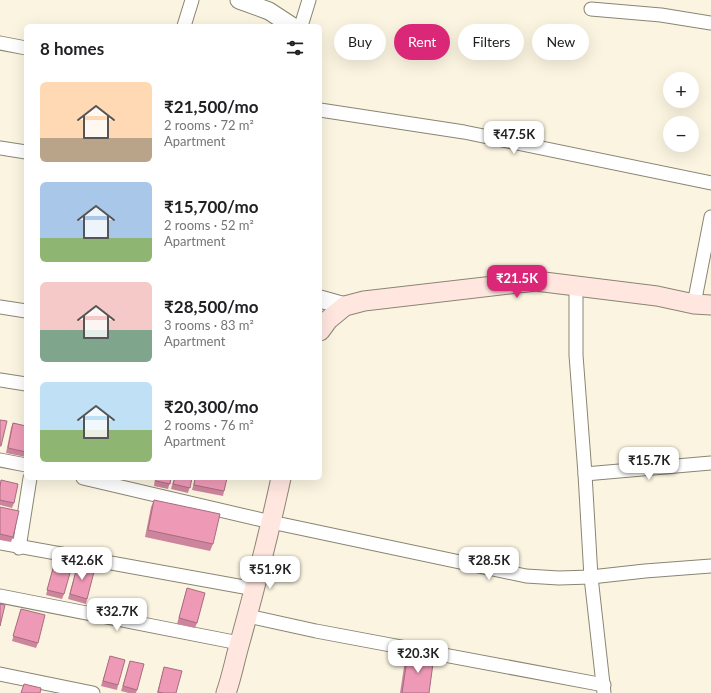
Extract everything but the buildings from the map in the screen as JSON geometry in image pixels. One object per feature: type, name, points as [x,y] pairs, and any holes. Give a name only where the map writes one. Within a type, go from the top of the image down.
[{"type":"main road","points":[[322,328],[328,320],[345,306],[364,300],[536,281],[657,296],[702,304]]},
{"type":"main road","points":[[226,693],[231,681],[239,643],[255,589],[281,480]]},
{"type":"street","points":[[185,24],[192,0]]},
{"type":"street","points":[[239,0],[269,12],[289,24]]},
{"type":"street","points":[[302,24],[309,0]]},
{"type":"street","points":[[591,9],[662,15],[711,23]]},
{"type":"street","points":[[0,43],[24,48]]},
{"type":"street","points":[[322,110],[464,132],[711,183]]},
{"type":"street","points":[[0,148],[24,152]]},
{"type":"street","points":[[702,304],[711,217]]},
{"type":"street","points":[[248,616],[604,689],[592,577],[586,474],[576,355],[576,286]]},
{"type":"street","points":[[322,300],[345,306]]},
{"type":"street","points":[[0,307],[24,311]]},
{"type":"street","points":[[0,380],[24,384]]},
{"type":"street","points":[[0,460],[24,465]]},
{"type":"street","points":[[586,474],[711,463]]},
{"type":"street","points":[[19,548],[30,480]]},
{"type":"street","points":[[92,480],[271,522],[526,576],[559,578],[592,577],[711,566]]},
{"type":"street","points":[[0,543],[19,548],[255,589]]},
{"type":"street","points":[[0,596],[239,643]]},
{"type":"street","points":[[0,674],[93,693]]}]
